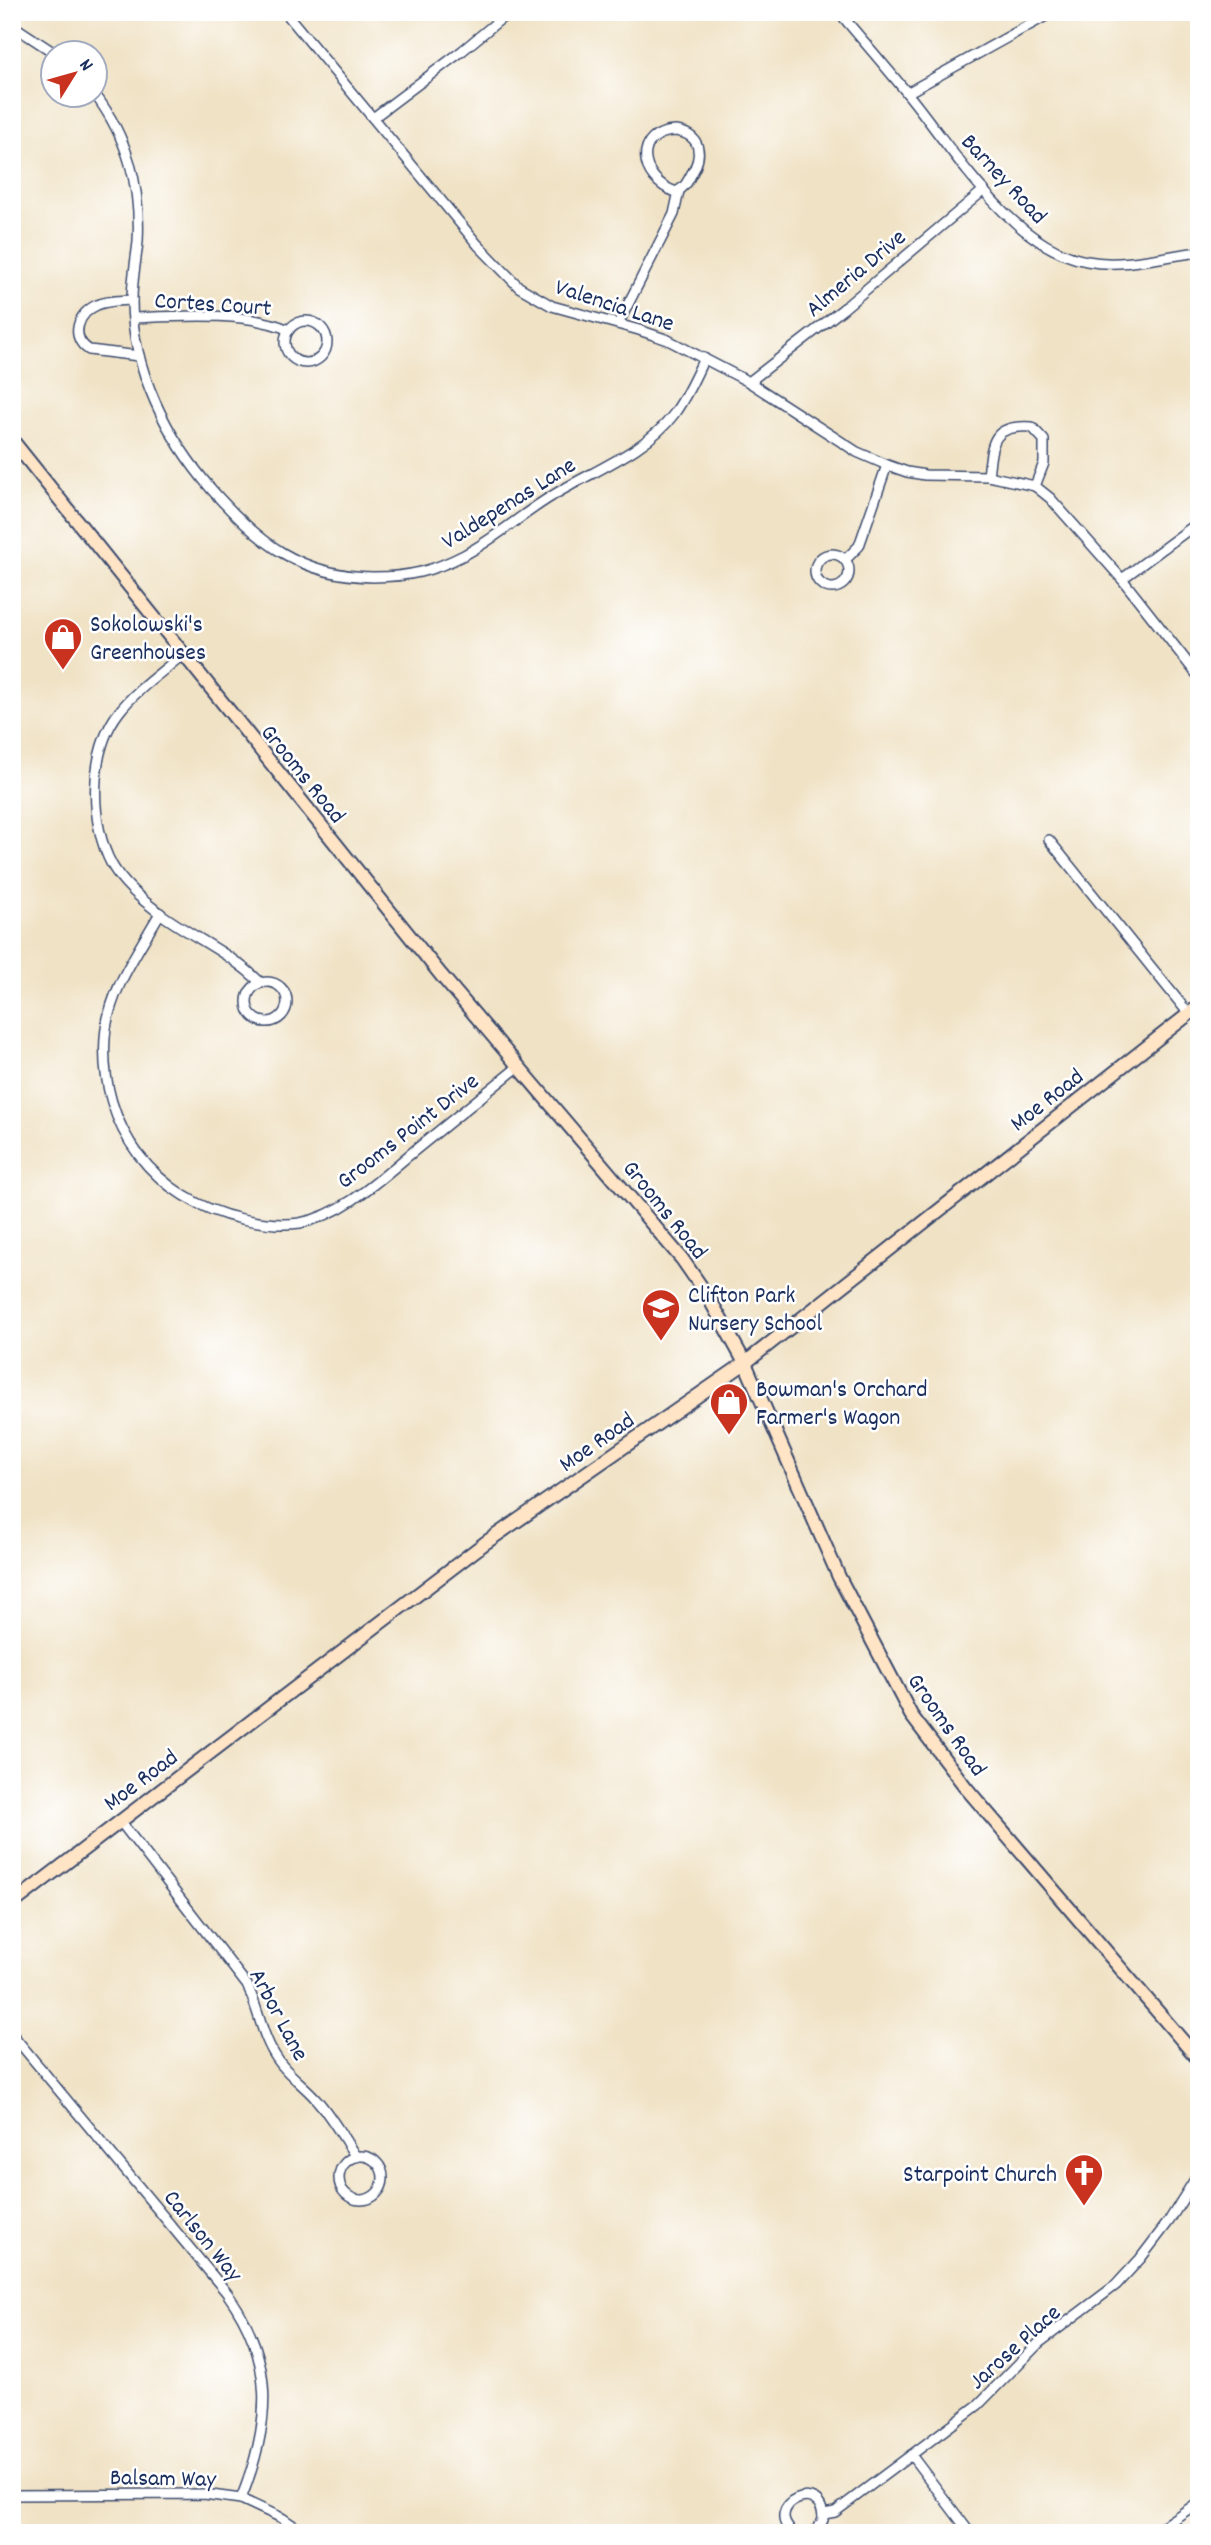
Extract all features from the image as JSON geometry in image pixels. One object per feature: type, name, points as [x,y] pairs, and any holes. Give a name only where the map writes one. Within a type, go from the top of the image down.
[{"type":"street","name":"Valencia Lane","points":[[285,12],[478,245],[519,287],[552,306],[668,340],[749,382],[857,452],[887,466],[925,475],[988,476],[1035,486]]},
{"type":"street","points":[[373,118],[509,12]]},
{"type":"street","name":"Barney Road","points":[[839,12],[984,190],[1017,225],[1043,245],[1064,255],[1089,262],[1119,262],[1199,252]]},
{"type":"street","points":[[907,93],[1053,12]]},
{"type":"street","points":[[12,25],[38,42]]},
{"type":"street","name":"Valdepenas Lane","points":[[105,108],[125,144],[137,195],[138,239],[132,300],[142,372],[156,404],[181,448],[211,489],[275,549],[311,568],[344,577],[403,577],[431,570],[467,554],[540,503],[645,442],[674,414],[704,358]]},
{"type":"street","points":[[618,324],[674,214],[680,191],[696,167],[700,154],[697,143],[688,135],[670,131],[658,135],[649,145],[646,163],[654,179],[671,190],[680,191]]},
{"type":"street","name":"Almeria Drive","points":[[749,382],[843,309],[984,190]]},
{"type":"street","points":[[132,300],[98,304],[80,319],[77,329],[83,346],[89,350],[139,356]]},
{"type":"street","name":"Cortes Court","points":[[134,318],[222,318],[272,323],[289,330]]},
{"type":"street","name":"Cortes Court","points":[[299,322],[317,324],[322,328],[327,340],[324,352],[308,362],[295,359],[290,355],[285,343],[289,330],[299,322]]},
{"type":"street","points":[[988,476],[992,445],[998,434],[1015,426],[1032,427],[1044,440],[1044,463],[1035,486],[1050,498],[1122,579],[1199,677]]},
{"type":"street","name":"Grooms Road","points":[[12,440],[432,964],[682,1259],[709,1298],[745,1363],[839,1577],[911,1715],[967,1789],[1199,2060]]},
{"type":"street","points":[[845,560],[859,546],[887,466]]},
{"type":"street","points":[[1122,579],[1199,522]]},
{"type":"street","points":[[183,656],[128,701],[117,714],[101,753],[95,788],[99,834],[114,867],[133,891],[160,913],[237,961],[261,983]]},
{"type":"street","points":[[1049,840],[1194,1010]]},
{"type":"street","name":"Grooms Point Drive","points":[[160,913],[114,996],[105,1037],[107,1086],[123,1133],[139,1157],[157,1177],[203,1207],[230,1216],[274,1224],[301,1223],[332,1211],[363,1192],[518,1067]]},
{"type":"street","points":[[261,983],[280,986],[287,997],[286,1010],[278,1020],[266,1023],[254,1018],[247,1008],[251,990],[261,983]]},
{"type":"street","name":"Moe Road","points":[[12,1904],[485,1543],[745,1363],[1194,1010]]},
{"type":"street","name":"Arbor Lane","points":[[120,1821],[247,1986],[257,2006],[264,2034],[277,2060],[295,2081],[314,2097],[356,2157]]},
{"type":"street","name":"Carlson Way","points":[[12,2034],[227,2293],[248,2327],[265,2379],[264,2405],[262,2430],[241,2498]]},
{"type":"street","name":"Arbor Lane","points":[[356,2157],[369,2157],[374,2160],[383,2177],[380,2189],[365,2200],[358,2200],[347,2194],[340,2183],[343,2166],[356,2157]]},
{"type":"street","name":"Jarose Place","points":[[824,2514],[835,2512],[978,2405],[1039,2343],[1116,2285],[1169,2221],[1199,2173]]},
{"type":"street","points":[[911,2455],[970,2533]]},
{"type":"street","name":"Balsam Way","points":[[12,2495],[204,2494],[241,2498],[282,2518],[303,2533]]},
{"type":"street","points":[[793,2533],[786,2524],[785,2512],[796,2498],[808,2497],[814,2499],[824,2514],[821,2526],[815,2533]]},
{"type":"street","points":[[1153,2533],[1199,2502]]},
{"type":"place","name":"Sokolowski's Greenhouses","points":[[63,671]]},
{"type":"place","name":"Clifton Park Nursery School","points":[[661,1342]]},
{"type":"place","name":"Bowman's Orchard Farmer's Wagon","points":[[729,1436]]},
{"type":"place","name":"Starpoint Church","points":[[1084,2207]]}]
